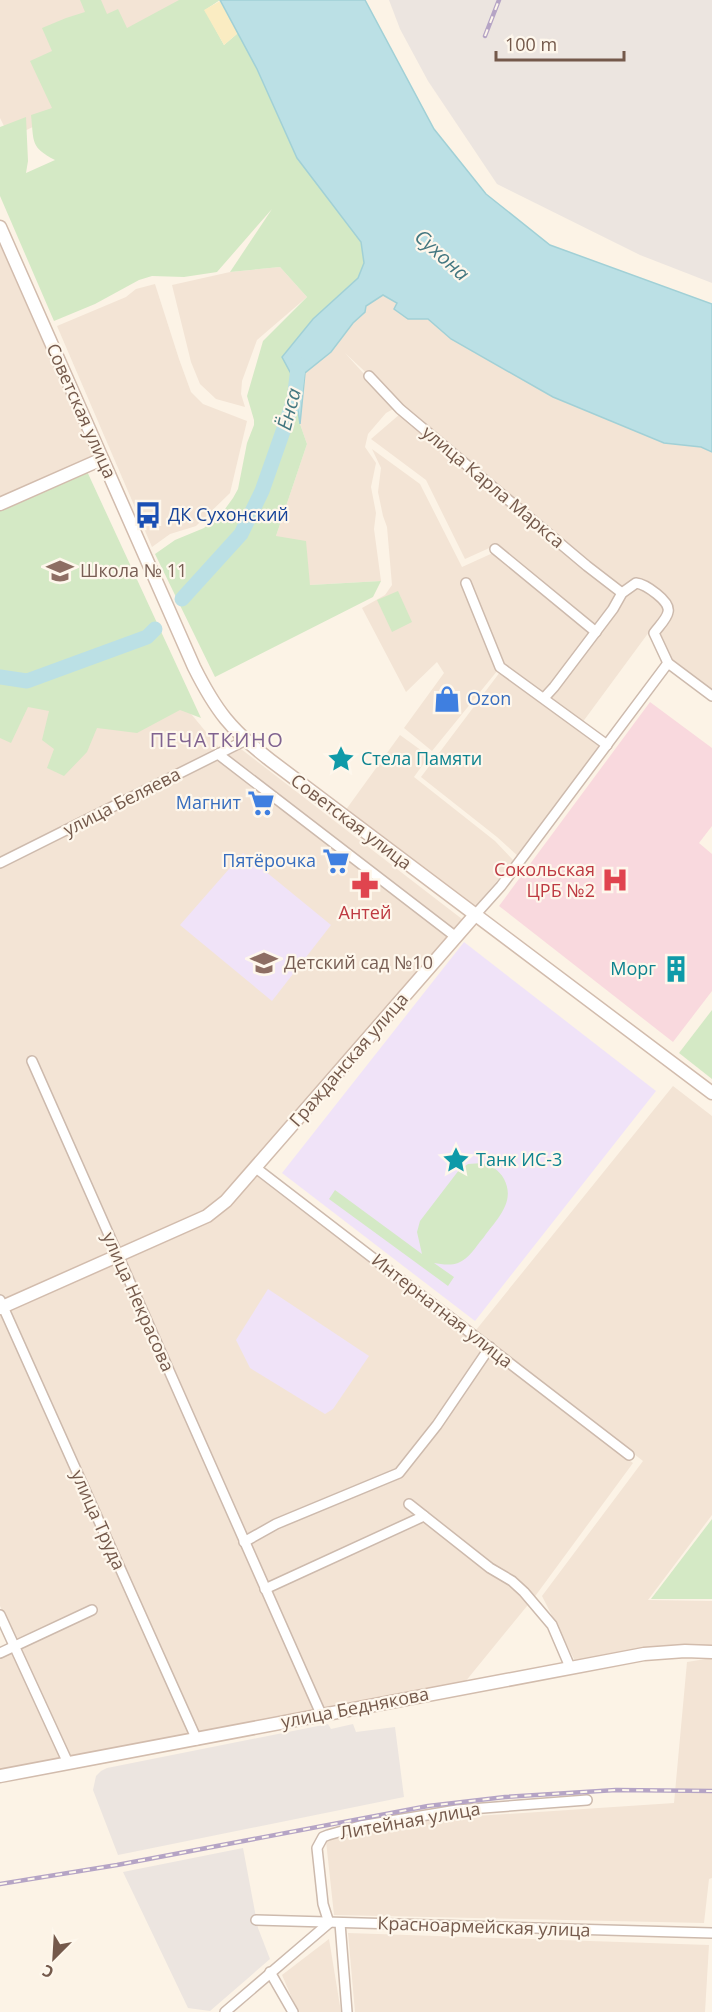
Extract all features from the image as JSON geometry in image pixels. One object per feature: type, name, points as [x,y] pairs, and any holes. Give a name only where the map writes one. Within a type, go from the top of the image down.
[{"type":"street","name":"Советская улица","points":[[0,228],[202,683],[216,708],[244,741],[712,1093]]},
{"type":"street","name":"улица Карла Маркса","points":[[369,376],[400,409],[622,593]]},
{"type":"street","points":[[0,504],[102,459]]},
{"type":"street","points":[[495,549],[596,632]]},
{"type":"street","points":[[466,583],[500,667],[607,745]]},
{"type":"street","points":[[544,698],[596,632],[622,593],[632,586],[641,584],[667,604],[668,614],[654,633],[668,663],[712,696]]},
{"type":"street","name":"Гражданская улица","points":[[1,1305],[207,1216],[226,1201],[501,885],[668,663]]},
{"type":"street","name":"улица Беляева","points":[[0,863],[244,741]]},
{"type":"street","name":"Советская улица","points":[[218,754],[456,937]]},
{"type":"street","name":"улица Некрасова","points":[[32,1061],[321,1714]]},
{"type":"street","name":"Интернатная улица","points":[[256,1168],[628,1455]]},
{"type":"street","name":"улица Труда","points":[[1,1305],[197,1740]]},
{"type":"street","points":[[244,1542],[276,1524],[399,1473],[437,1425],[490,1347]]},
{"type":"street","points":[[409,1504],[524,1592],[552,1625],[570,1667]]},
{"type":"street","points":[[265,1589],[424,1516]]},
{"type":"street","points":[[0,1653],[92,1610]]},
{"type":"street","points":[[0,1615],[68,1763]]},
{"type":"street","name":"улица Беднякова","points":[[0,1776],[644,1654],[712,1652]]},
{"type":"street","name":"Литейная улица","points":[[347,2012],[334,1923],[323,1904],[317,1848],[323,1837],[360,1826],[457,1810],[587,1800]]},
{"type":"street","name":"Красноармейская улица","points":[[256,1920],[712,1934]]},
{"type":"street","points":[[225,2012],[270,1972],[334,1923]]},
{"type":"street","points":[[270,1972],[293,2012]]},
{"type":"shaded area","points":[[0,0],[194,0],[78,105],[10,138],[0,118]]},
{"type":"shaded area","points":[[389,0],[712,0],[712,283],[640,255],[497,184],[428,81],[400,29]]},
{"type":"shaded area","points":[[0,245],[94,458],[0,499]]},
{"type":"shaded area","points":[[280,267],[307,297],[257,340],[242,381],[241,394],[245,407],[216,399],[200,384],[191,362],[172,285],[230,272]]},
{"type":"shaded area","points":[[155,284],[191,392],[203,404],[247,421],[230,493],[196,526],[170,534],[152,547],[57,326],[126,297],[136,289]]},
{"type":"shaded area","points":[[383,295],[428,319],[451,339],[664,443],[701,447],[712,452],[712,690],[672,660],[660,632],[674,613],[671,600],[646,582],[636,579],[622,588],[403,407],[345,353],[395,408],[386,413],[368,434],[365,447],[376,463],[371,487],[376,513],[374,529],[381,581],[310,585],[276,536],[307,444],[300,424],[303,380],[305,373],[331,352],[353,323],[365,312],[366,306]]},
{"type":"shaded area","points":[[400,414],[617,594],[610,608],[595,626],[496,545],[465,559],[426,480],[371,439]]},
{"type":"shaded area","points":[[372,449],[420,484],[462,567],[495,552],[590,633],[551,686],[543,693],[502,665],[432,751],[404,728],[444,673],[437,662],[406,692],[362,608],[385,595],[392,585],[387,527],[378,492],[381,468]]},
{"type":"shaded area","points":[[0,511],[192,715],[220,749],[0,857]]},
{"type":"shaded area","points":[[639,588],[664,605],[663,613],[582,723],[548,698],[556,693],[626,596]]},
{"type":"shaded area","points":[[500,672],[602,746],[519,857],[421,777]]},
{"type":"shaded area","name":"Сокольская ЦРБ №2","points":[[650,702],[712,748],[712,826],[699,843],[712,854],[712,991],[673,1042],[499,906]]},
{"type":"shaded area","points":[[400,735],[429,756],[414,777],[495,841],[514,861],[475,907],[345,811]]},
{"type":"shaded area","points":[[241,749],[462,919],[223,1198],[204,1212],[0,1304],[0,868]]},
{"type":"shaded area","name":"Детский сад №10","points":[[243,853],[331,925],[272,1001],[180,925]]},
{"type":"shaded area","points":[[464,942],[656,1091],[475,1321],[282,1173]]},
{"type":"shaded area","points":[[673,1086],[712,1116],[712,1515],[648,1600],[712,1601],[712,1646],[642,1648],[575,1661],[542,1596],[643,1461],[476,1330]]},
{"type":"shaded area","points":[[257,1173],[484,1347],[432,1423],[395,1470],[274,1521],[245,1538],[122,1259],[206,1221]]},
{"type":"shaded area","points":[[117,1261],[316,1710],[199,1734],[7,1310]]},
{"type":"shaded area","points":[[268,1289],[369,1356],[333,1409],[325,1414],[250,1368],[236,1340]]},
{"type":"shaded area","points":[[0,1312],[2,1312],[192,1737],[69,1759],[0,1606]]},
{"type":"shaded area","points":[[491,1353],[633,1463],[536,1595],[465,1682],[322,1709],[248,1543],[279,1527],[403,1477],[442,1427]]},
{"type":"shaded area","points":[[13,1650],[63,1760],[0,1773],[0,1655]]},
{"type":"shaded area","points":[[712,1658],[712,1878],[709,1879],[704,1923],[334,1915],[326,1841],[431,1819],[674,1803],[687,1662]]},
{"type":"shaded area","points":[[328,1724],[331,1729],[353,1724],[356,1732],[395,1727],[404,1797],[118,1855],[93,1790],[96,1776],[101,1771]]},
{"type":"shaded area","points":[[243,1848],[258,1928],[270,1959],[210,2011],[188,2008],[123,1872]]},
{"type":"shaded area","points":[[348,1933],[709,1945],[705,2012],[355,2012]]},
{"type":"shaded area","points":[[329,1939],[341,2012],[298,2012],[282,1975]]},
{"type":"green space","points":[[80,0],[101,0],[107,14],[118,9],[127,28],[179,0],[220,0],[205,10],[224,45],[238,33],[340,214],[361,242],[364,263],[358,278],[313,319],[294,400],[297,403],[300,424],[307,444],[276,536],[306,541],[310,585],[381,581],[373,597],[215,677],[155,554],[175,540],[204,528],[225,509],[233,498],[238,489],[247,443],[254,425],[247,396],[263,341],[307,297],[280,267],[230,272],[272,209],[217,272],[184,277],[152,276],[54,321],[0,196],[0,127],[26,117],[28,161],[26,173],[55,160],[37,147],[33,138],[31,115],[52,108],[30,61],[52,51],[42,28],[85,12]]},
{"type":"green space","points":[[85,467],[201,718],[180,710],[137,733],[97,728],[87,752],[64,776],[47,768],[54,749],[42,740],[49,711],[28,707],[11,743],[0,738],[0,504]]},
{"type":"green space","points":[[398,591],[412,622],[392,632],[377,600]]},
{"type":"green space","points":[[712,1010],[712,1079],[679,1053]]},
{"type":"green space","points":[[483,1163],[495,1169],[504,1179],[508,1195],[506,1203],[494,1224],[466,1259],[452,1264],[434,1263],[454,1277],[448,1286],[329,1199],[335,1190],[422,1254],[417,1232],[420,1221],[459,1170],[468,1164]]},
{"type":"green space","points":[[712,1519],[712,1599],[651,1599]]},
{"type":"sand","points":[[220,1],[238,33],[224,45],[204,10]]},
{"type":"water","name":"Сухона","points":[[220,0],[365,0],[434,129],[486,194],[550,245],[712,304],[712,452],[701,447],[664,443],[553,397],[451,339],[428,319],[408,319],[394,309],[397,303],[383,295],[366,306],[365,312],[353,323],[331,352],[305,373],[300,424],[297,403],[294,400],[297,385],[282,357],[313,319],[358,278],[364,263],[361,242],[297,158],[257,69]]},
{"type":"waterway","name":"Ёнса","points":[[182,599],[241,534],[262,491],[294,400],[300,365]]},
{"type":"waterway","name":"Ёнса","points":[[0,677],[27,681],[147,637],[155,629]]},
{"type":"railway","points":[[485,36],[499,0]]},
{"type":"railway","points":[[0,1884],[117,1865],[428,1806],[505,1797],[616,1790],[712,1791]]},
{"type":"place","name":"ДК Сухонский","points":[[148,515]]},
{"type":"place","name":"Школа № 11","points":[[60,571]]},
{"type":"place","name":"Ozon","points":[[447,699]]},
{"type":"place","name":"Стела Памяти","points":[[341,759]]},
{"type":"place","name":"Магнит","points":[[261,803]]},
{"type":"place","name":"Пятёрочка","points":[[336,861]]},
{"type":"place","name":"Сокольская ЦРБ №2","points":[[615,880]]},
{"type":"place","name":"Антей","points":[[365,885]]},
{"type":"place","name":"Детский сад №10","points":[[264,963]]},
{"type":"place","name":"Морг","points":[[676,969]]},
{"type":"place","name":"Танк ИС-3","points":[[456,1160]]},
{"type":"district","name":"ПЕЧАТКИНО","points":[[217,740]]}]
